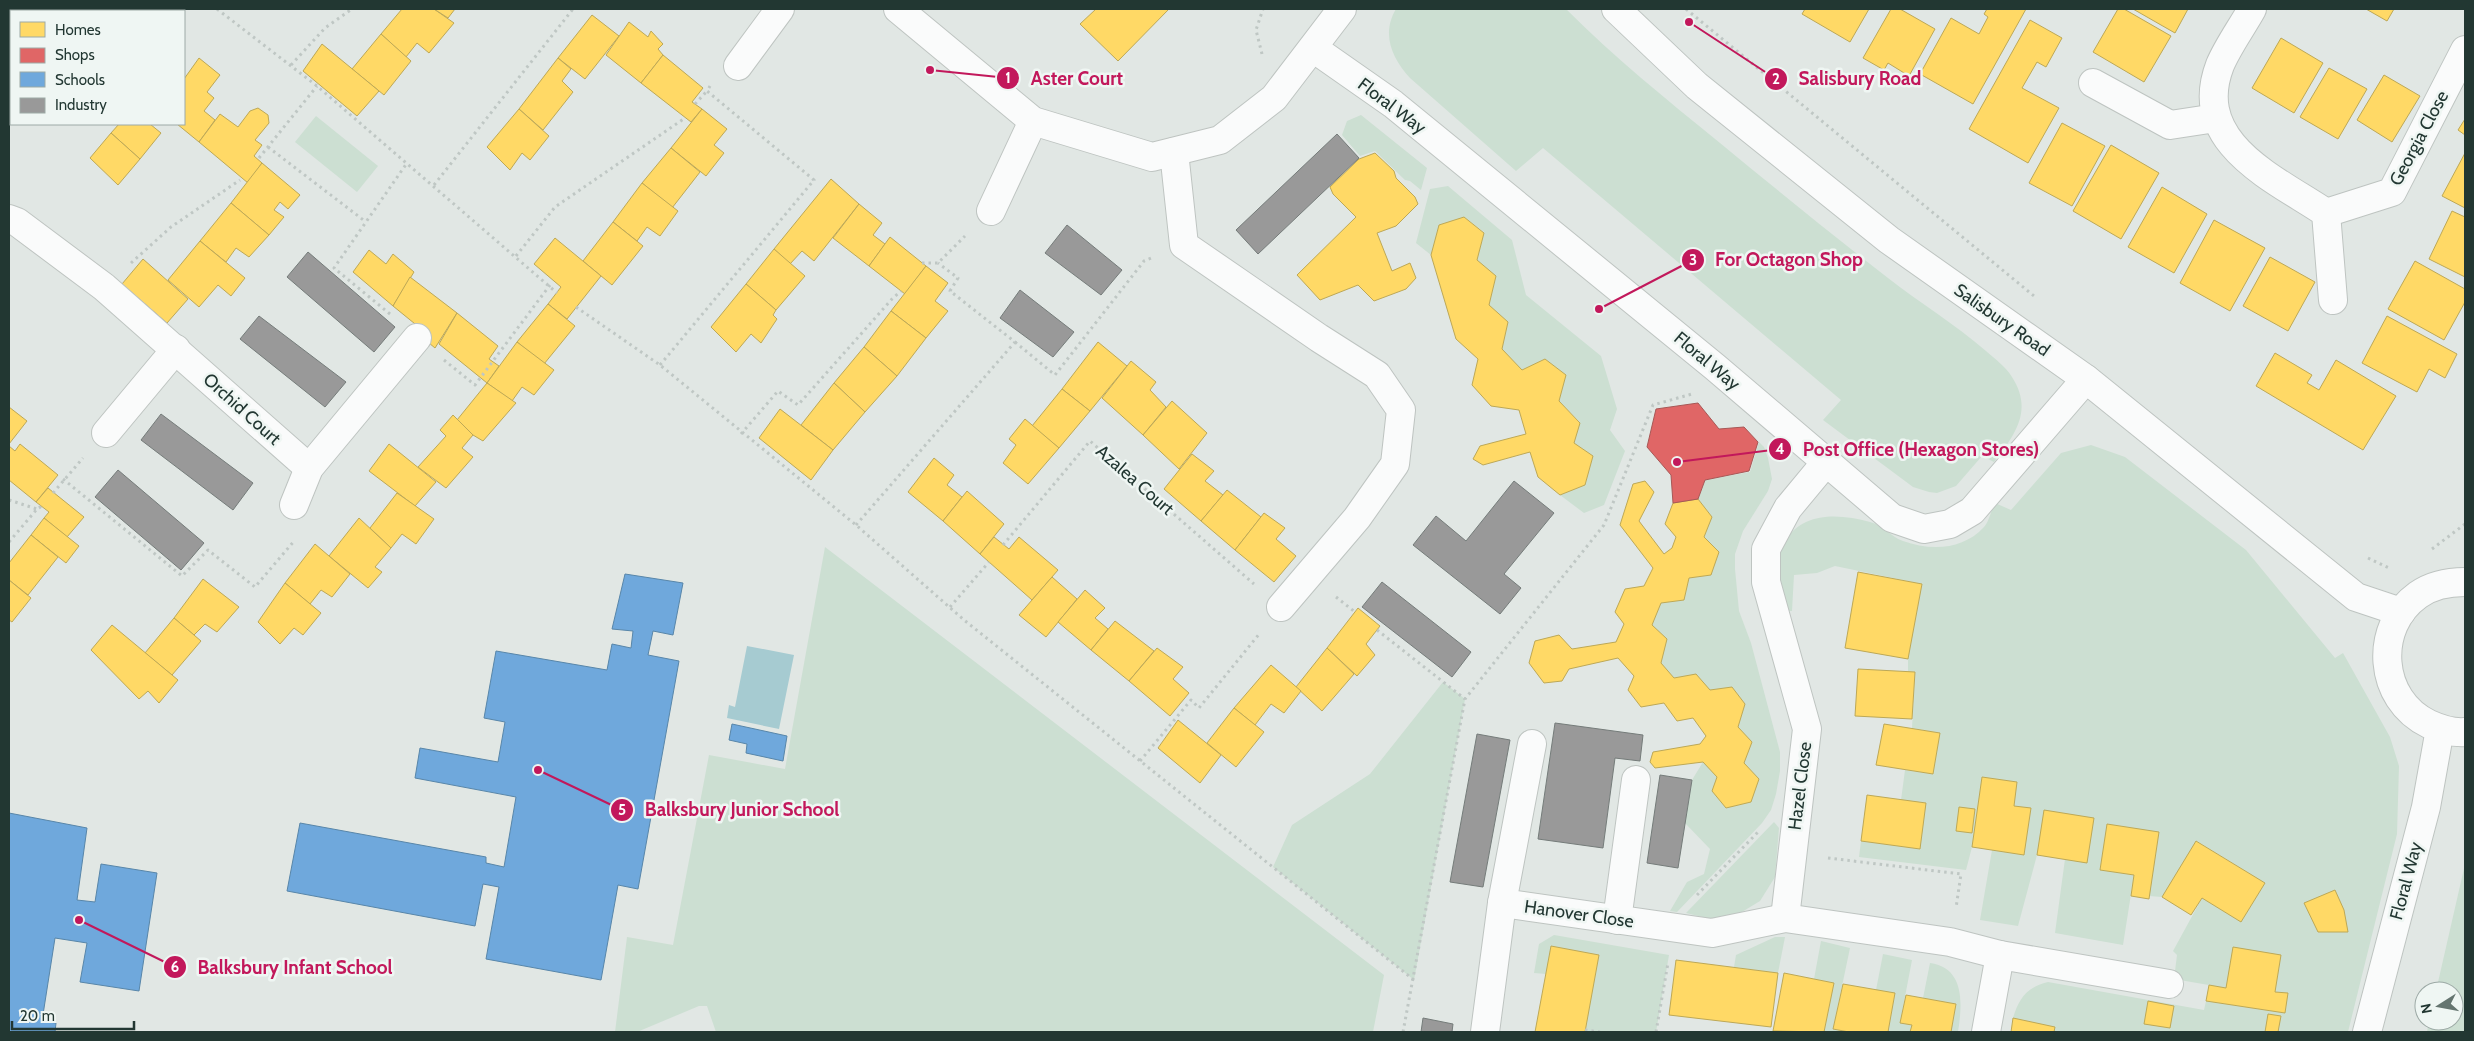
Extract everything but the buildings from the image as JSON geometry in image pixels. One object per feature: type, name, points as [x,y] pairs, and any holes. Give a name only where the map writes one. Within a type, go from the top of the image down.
[{"type":"street","points":[[738,66],[780,9]]},
{"type":"street","points":[[898,9],[1033,121],[1152,157],[1220,140],[1274,98],[1342,9]]},
{"type":"street","name":"Salisbury Road","points":[[1616,9],[1697,86],[1889,240],[2086,379],[2356,597],[2401,612]]},
{"type":"street","points":[[2252,9],[2220,65],[2213,94],[2216,118],[2226,139],[2239,155],[2326,213],[2333,300]]},
{"type":"street","name":"Floral Way","points":[[1313,48],[1393,104],[1715,367],[1892,518],[1924,529],[1950,524],[1972,511],[2086,379]]},
{"type":"street","name":"Georgia Close","points":[[2326,213],[2392,192],[2465,50]]},
{"type":"street","points":[[2093,83],[2170,124],[2216,118]]},
{"type":"street","points":[[991,211],[1033,121]]},
{"type":"street","points":[[1174,152],[1184,245],[1319,338],[1377,375],[1401,410],[1395,464],[1357,518],[1281,608]]},
{"type":"street","name":"Orchid Court","points":[[9,220],[18,222],[104,287],[309,468]]},
{"type":"street","points":[[294,505],[309,468],[417,338]]},
{"type":"street","points":[[106,433],[176,349]]},
{"type":"street","name":"Hazel Close","points":[[1785,918],[1807,729],[1766,582],[1766,549],[1788,508],[1827,461]]},
{"type":"street","points":[[2453,730],[2418,719],[2401,702],[2390,681],[2386,657],[2390,633],[2401,612],[2418,595],[2440,584],[2465,582]]},
{"type":"street","name":"Floral Way","points":[[2367,1032],[2426,807],[2453,730]]},
{"type":"street","points":[[1502,903],[1532,744]]},
{"type":"street","points":[[1617,920],[1636,780]]},
{"type":"street","name":"Hanover Close","points":[[1485,1032],[1502,903],[1712,933],[1785,918]]},
{"type":"street","points":[[1785,918],[1950,942],[2000,955],[2168,984]]},
{"type":"street","points":[[1986,1032],[2000,955]]},
{"type":"path","points":[[217,9],[317,86],[557,293]]},
{"type":"path","points":[[291,65],[325,28],[352,9]]},
{"type":"path","points":[[434,186],[573,9]]},
{"type":"path","points":[[1686,9],[2038,299]]},
{"type":"path","points":[[695,104],[712,84]]},
{"type":"path","points":[[259,158],[317,86]]},
{"type":"path","points":[[660,365],[814,180],[707,91]]},
{"type":"path","points":[[516,256],[555,206],[685,118]]},
{"type":"path","points":[[268,147],[366,222]]},
{"type":"path","points":[[407,163],[334,268],[475,385],[550,285]]},
{"type":"path","points":[[104,287],[170,227],[240,180]]},
{"type":"path","points":[[938,263],[991,211]]},
{"type":"path","points":[[922,263],[938,263],[958,278],[950,291],[1055,375],[1144,260],[1184,245]]},
{"type":"path","points":[[741,434],[778,391],[798,406],[901,291]]},
{"type":"path","points":[[576,307],[660,365],[741,434],[856,525],[950,607],[1414,980]]},
{"type":"path","points":[[856,525],[1015,342]]},
{"type":"path","points":[[1403,1032],[1465,699],[1604,525],[1653,404],[1693,394],[1715,367]]},
{"type":"path","name":"Azalea Court","points":[[1004,545],[1090,441],[1281,608]]},
{"type":"path","points":[[53,493],[63,479],[182,576],[208,550],[255,587],[313,517],[294,505]]},
{"type":"path","points":[[9,500],[37,509]]},
{"type":"path","points":[[9,542],[37,509],[42,506]]},
{"type":"path","points":[[2429,551],[2465,524]]},
{"type":"path","points":[[2367,558],[2391,569]]},
{"type":"path","points":[[950,607],[989,562]]},
{"type":"path","points":[[1140,761],[1191,700],[1199,708],[1281,608]]},
{"type":"path","points":[[1377,630],[1465,699]]},
{"type":"path","points":[[1656,1032],[1674,927],[1679,914],[1799,789]]},
{"type":"path","points":[[1792,854],[1961,874],[1950,942]]},
{"type":"path","points":[[1585,1030],[1600,1032]]},
{"type":"green space","points":[[1396,9],[1566,9],[1680,111],[1888,278],[1974,341],[2004,366],[2018,389],[2021,401],[2019,422],[2008,443],[1994,462],[1982,456],[1956,486],[1937,493],[1913,487],[1823,420],[1841,400],[1543,148],[1516,171],[1410,78],[1398,62],[1389,37],[1389,28]]},
{"type":"green space","points":[[1361,115],[1427,168],[1421,190],[1410,181],[1405,180],[1375,151],[1360,156],[1342,135],[1347,121]]},
{"type":"green space","points":[[316,116],[378,166],[357,192],[295,142]]},
{"type":"green space","points":[[1448,186],[1512,240],[1526,295],[1601,356],[1617,409],[1610,430],[1625,451],[1604,505],[1584,513],[1560,495],[1585,485],[1593,456],[1574,443],[1580,422],[1559,401],[1566,375],[1545,359],[1522,370],[1502,349],[1508,322],[1489,305],[1496,277],[1477,260],[1484,232],[1464,217],[1439,225],[1431,255],[1416,243],[1430,189]]},
{"type":"green space","points":[[1759,442],[1764,447],[1768,458],[1772,479],[1768,491],[1743,531],[1735,554],[1735,569],[1739,611],[1751,643],[1780,752],[1780,771],[1776,794],[1771,810],[1762,823],[1677,912],[1670,911],[1687,882],[1704,874],[1710,849],[1685,823],[1692,780],[1703,762],[1717,777],[1712,791],[1726,808],[1751,802],[1759,779],[1744,763],[1752,742],[1738,727],[1745,704],[1732,687],[1710,690],[1696,674],[1674,678],[1661,663],[1667,639],[1652,625],[1661,603],[1684,600],[1689,578],[1711,575],[1719,552],[1704,537],[1712,517],[1698,499],[1705,480],[1750,472]]},
{"type":"green space","points":[[2091,445],[2125,457],[2246,550],[2335,658],[2343,653],[2390,737],[2399,766],[2397,834],[2348,1032],[2054,1032],[2055,1028],[2013,1018],[2025,994],[2029,990],[2048,982],[2204,1010],[2206,1001],[2285,1013],[2288,994],[2275,992],[2281,955],[2226,988],[2174,979],[2177,955],[2173,951],[2202,898],[2241,922],[2265,883],[2197,841],[2162,897],[2149,896],[2159,833],[2107,824],[2100,870],[2134,875],[2123,945],[2055,933],[2065,859],[2037,855],[2018,926],[1980,920],[1992,850],[2024,855],[2031,809],[2014,806],[2017,782],[1982,777],[1972,847],[1966,870],[1859,857],[1861,841],[1919,849],[1925,803],[1901,800],[1905,770],[1933,774],[1940,733],[1912,728],[1915,673],[1908,672],[1908,659],[1922,584],[1835,566],[1817,573],[1794,575],[1792,611],[1781,611],[1775,565],[1785,541],[1802,524],[1812,520],[1823,517],[1847,517],[1875,524],[1899,539],[1914,544],[1935,547],[1957,544],[1976,535],[1984,527],[1995,503],[2011,510],[2061,453]]},
{"type":"green space","points":[[825,547],[1384,975],[1373,1032],[716,1032],[707,1006],[699,1006],[637,1032],[615,1032],[627,937],[673,945],[709,755],[785,769]]},
{"type":"green space","points":[[1443,682],[1465,699],[1414,980],[1273,867],[1292,825],[1370,774]]},
{"type":"green space","points":[[1774,822],[1779,828],[1775,877],[1760,901],[1732,918],[1719,921],[1686,913]]},
{"type":"green space","points":[[2465,864],[2465,1032],[2427,1032],[2464,1031],[2464,981],[2438,981]]},
{"type":"green space","points":[[1554,935],[1669,955],[1656,1032],[1585,1032],[1599,955],[1551,946],[1546,974],[1534,973],[1539,944]]},
{"type":"green space","points":[[1775,937],[1785,937],[1778,973],[1734,967],[1736,955]]},
{"type":"green space","points":[[1821,941],[1850,948],[1833,1029],[1849,1032],[1824,1032],[1834,983],[1814,979]]},
{"type":"green space","points":[[1883,954],[1912,960],[1900,1023],[1912,1025],[1910,1032],[1888,1032],[1895,994],[1876,990]]},
{"type":"green space","points":[[1930,963],[1942,966],[1956,980],[1960,1000],[1958,1032],[1951,1032],[1956,1004],[1923,998]]},
{"type":"water","points":[[747,646],[794,655],[779,729],[727,718],[729,705],[735,707]]},
{"type":"place","name":"Salisbury Road","points":[[1689,22]]},
{"type":"place","name":"Aster Court","points":[[930,70]]},
{"type":"place","name":"For Octagon Shop","points":[[1599,309]]},
{"type":"place","name":"Post Office (Hexagon Stores)","points":[[1677,462]]},
{"type":"place","name":"Balksbury Junior School","points":[[538,770]]},
{"type":"place","name":"Balksbury Infant School","points":[[79,920]]}]
